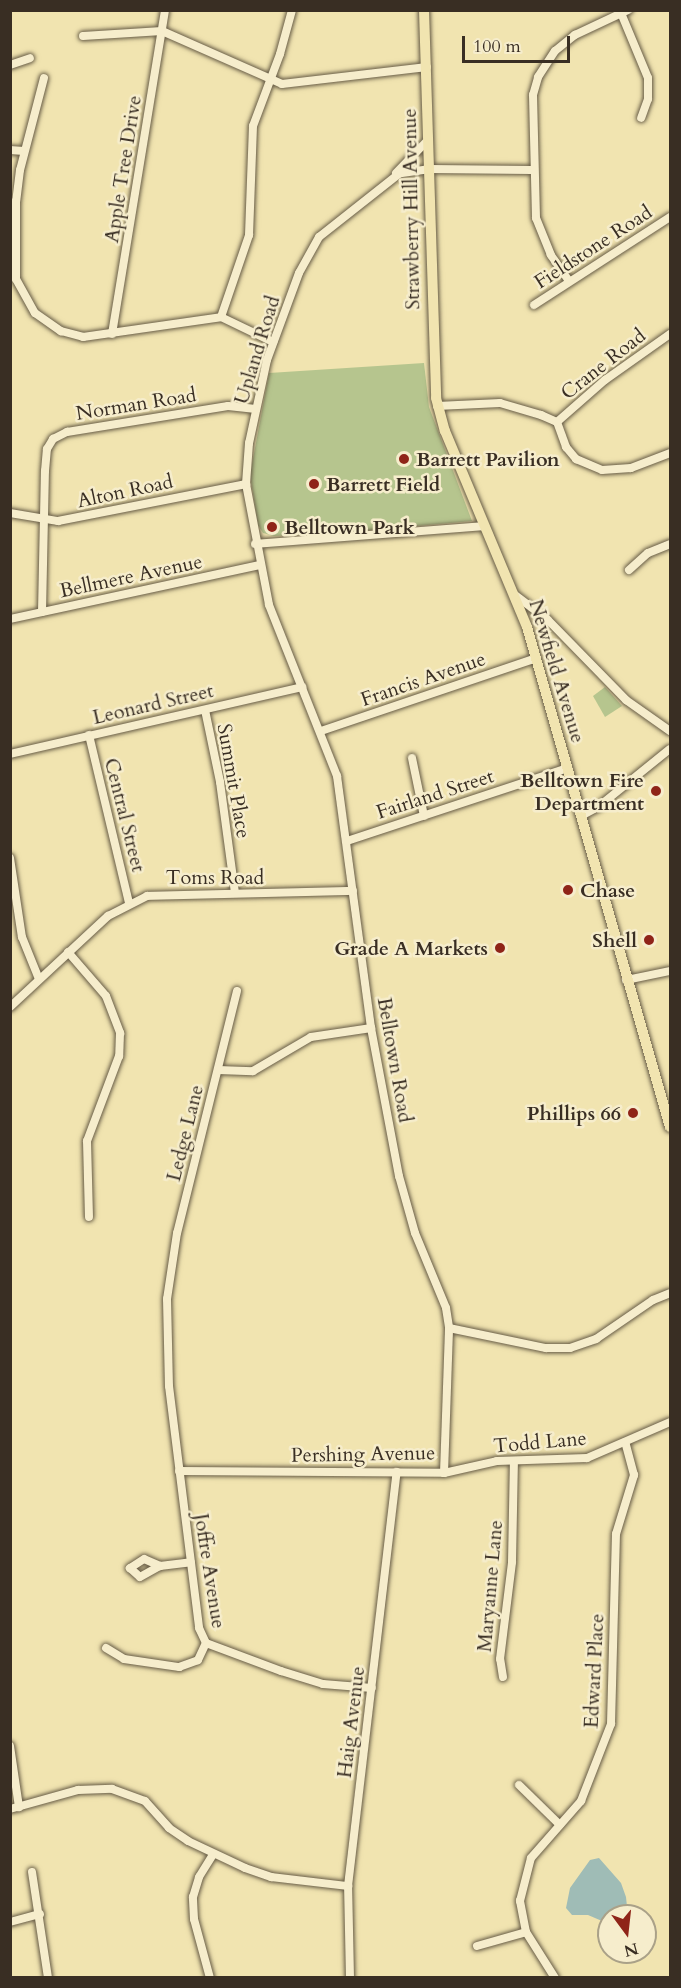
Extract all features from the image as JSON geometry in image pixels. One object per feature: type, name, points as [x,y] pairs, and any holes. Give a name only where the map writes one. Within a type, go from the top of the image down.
[{"type":"main road","name":"Strawberry Hill Avenue","points":[[424,10],[430,169],[431,357],[437,406]]},
{"type":"main road","name":"Newfield Avenue","points":[[437,406],[484,526],[515,595],[537,658],[626,980],[668,1105],[670,1127]]},
{"type":"street","name":"Apple Tree Drive","points":[[112,334],[165,10]]},
{"type":"street","points":[[221,317],[249,236],[252,133],[292,10]]},
{"type":"street","points":[[569,281],[538,226],[532,170],[532,105],[543,66],[555,51],[575,35],[625,12],[648,78],[648,99],[641,118]]},
{"type":"street","points":[[82,36],[162,31],[271,79],[291,83],[427,67]]},
{"type":"street","points":[[10,65],[30,58]]},
{"type":"street","points":[[44,78],[24,151],[17,192],[14,261],[23,297],[35,313],[62,332],[83,337],[221,317],[273,342]]},
{"type":"street","name":"Upland Road","points":[[259,565],[246,484],[256,409],[273,342],[299,273],[314,244],[387,181],[429,139]]},
{"type":"street","points":[[10,150],[24,151]]},
{"type":"street","name":"Upland Road","points":[[387,181],[400,173],[430,169],[532,170]]},
{"type":"street","name":"Fieldstone Road","points":[[534,305],[670,217]]},
{"type":"street","name":"Crane Road","points":[[557,422],[605,380],[670,334]]},
{"type":"street","points":[[437,406],[500,403],[557,422],[571,454],[583,464],[602,470],[631,468],[670,453]]},
{"type":"street","name":"Norman Road","points":[[42,612],[48,449],[59,434],[228,406],[256,409]]},
{"type":"street","name":"Alton Road","points":[[10,513],[45,521],[246,484]]},
{"type":"street","points":[[255,544],[484,526]]},
{"type":"street","points":[[629,570],[648,553],[670,544]]},
{"type":"street","name":"Bellmere Avenue","points":[[10,619],[259,565]]},
{"type":"street","name":"Belltown Road","points":[[259,565],[275,622],[321,731],[337,776],[371,1028],[406,1206],[446,1308],[449,1328]]},
{"type":"street","points":[[515,595],[548,620],[632,704],[670,731]]},
{"type":"street","name":"Francis Avenue","points":[[321,731],[537,658]]},
{"type":"street","name":"Leonard Street","points":[[10,754],[302,687]]},
{"type":"street","name":"Summit Place","points":[[205,710],[220,782],[235,893]]},
{"type":"street","name":"Central Street","points":[[88,735],[129,903]]},
{"type":"street","points":[[581,816],[598,807],[670,749]]},
{"type":"street","points":[[412,758],[424,816]]},
{"type":"street","name":"Fairland Street","points":[[347,841],[568,768]]},
{"type":"street","points":[[10,858],[22,937],[39,979]]},
{"type":"street","name":"Toms Road","points":[[10,1007],[68,952],[129,903],[157,893],[353,891]]},
{"type":"street","points":[[68,952],[106,996],[120,1032],[119,1056],[87,1141],[89,1217]]},
{"type":"street","points":[[626,980],[670,970]]},
{"type":"street","points":[[218,1070],[237,991]]},
{"type":"street","name":"Ledge Lane","points":[[166,1330],[170,1270],[218,1070],[253,1071],[311,1037],[371,1028]]},
{"type":"street","points":[[449,1328],[463,1328],[546,1348],[570,1348],[596,1339],[653,1300],[670,1293]]},
{"type":"street","name":"Pershing Avenue","points":[[179,1471],[444,1473],[449,1328]]},
{"type":"street","name":"Joffre Avenue","points":[[166,1330],[179,1471],[199,1628],[206,1643],[307,1680],[372,1688]]},
{"type":"street","name":"Todd Lane","points":[[444,1473],[514,1461],[587,1458],[670,1422]]},
{"type":"street","name":"Edward Place","points":[[555,1977],[526,1932],[520,1901],[526,1870],[540,1846],[560,1825],[588,1787],[611,1724],[616,1534],[634,1475],[625,1443]]},
{"type":"street","name":"Maryanne Lane","points":[[503,1677],[500,1659],[512,1562],[514,1461]]},
{"type":"street","name":"Haig Avenue","points":[[350,1977],[348,1886],[397,1472]]},
{"type":"street","points":[[160,1566],[191,1562]]},
{"type":"street","points":[[106,1648],[124,1659],[179,1667],[198,1660],[206,1643]]},
{"type":"street","points":[[10,1746],[15,1808],[78,1790],[120,1791],[145,1801],[169,1828],[213,1855],[271,1876],[348,1886]]},
{"type":"street","points":[[519,1785],[560,1825]]},
{"type":"street","points":[[210,1977],[194,1919],[193,1897],[199,1877],[213,1855]]},
{"type":"street","points":[[32,1872],[48,1977]]},
{"type":"street","points":[[10,1922],[40,1914]]},
{"type":"street","points":[[477,1946],[526,1932]]},
{"type":"green space","points":[[424,363],[429,407],[472,521],[362,531],[274,536],[263,533],[258,525],[250,475],[269,373]]},
{"type":"green space","points":[[605,687],[622,706],[605,717],[593,696]]},
{"type":"water","points":[[599,1858],[621,1883],[626,1897],[627,1904],[597,1904],[597,1919],[588,1915],[572,1915],[566,1908],[570,1888],[590,1860]]},
{"type":"place","name":"Barrett Pavilion","points":[[404,459]]},
{"type":"place","name":"Barrett Field","points":[[314,484]]},
{"type":"place","name":"Belltown Park","points":[[272,527]]},
{"type":"place","name":"Belltown Fire Department","points":[[656,791]]},
{"type":"place","name":"Chase","points":[[568,890]]},
{"type":"place","name":"Shell","points":[[649,940]]},
{"type":"place","name":"Grade A Markets","points":[[500,948]]},
{"type":"place","name":"Phillips 66","points":[[633,1113]]}]
